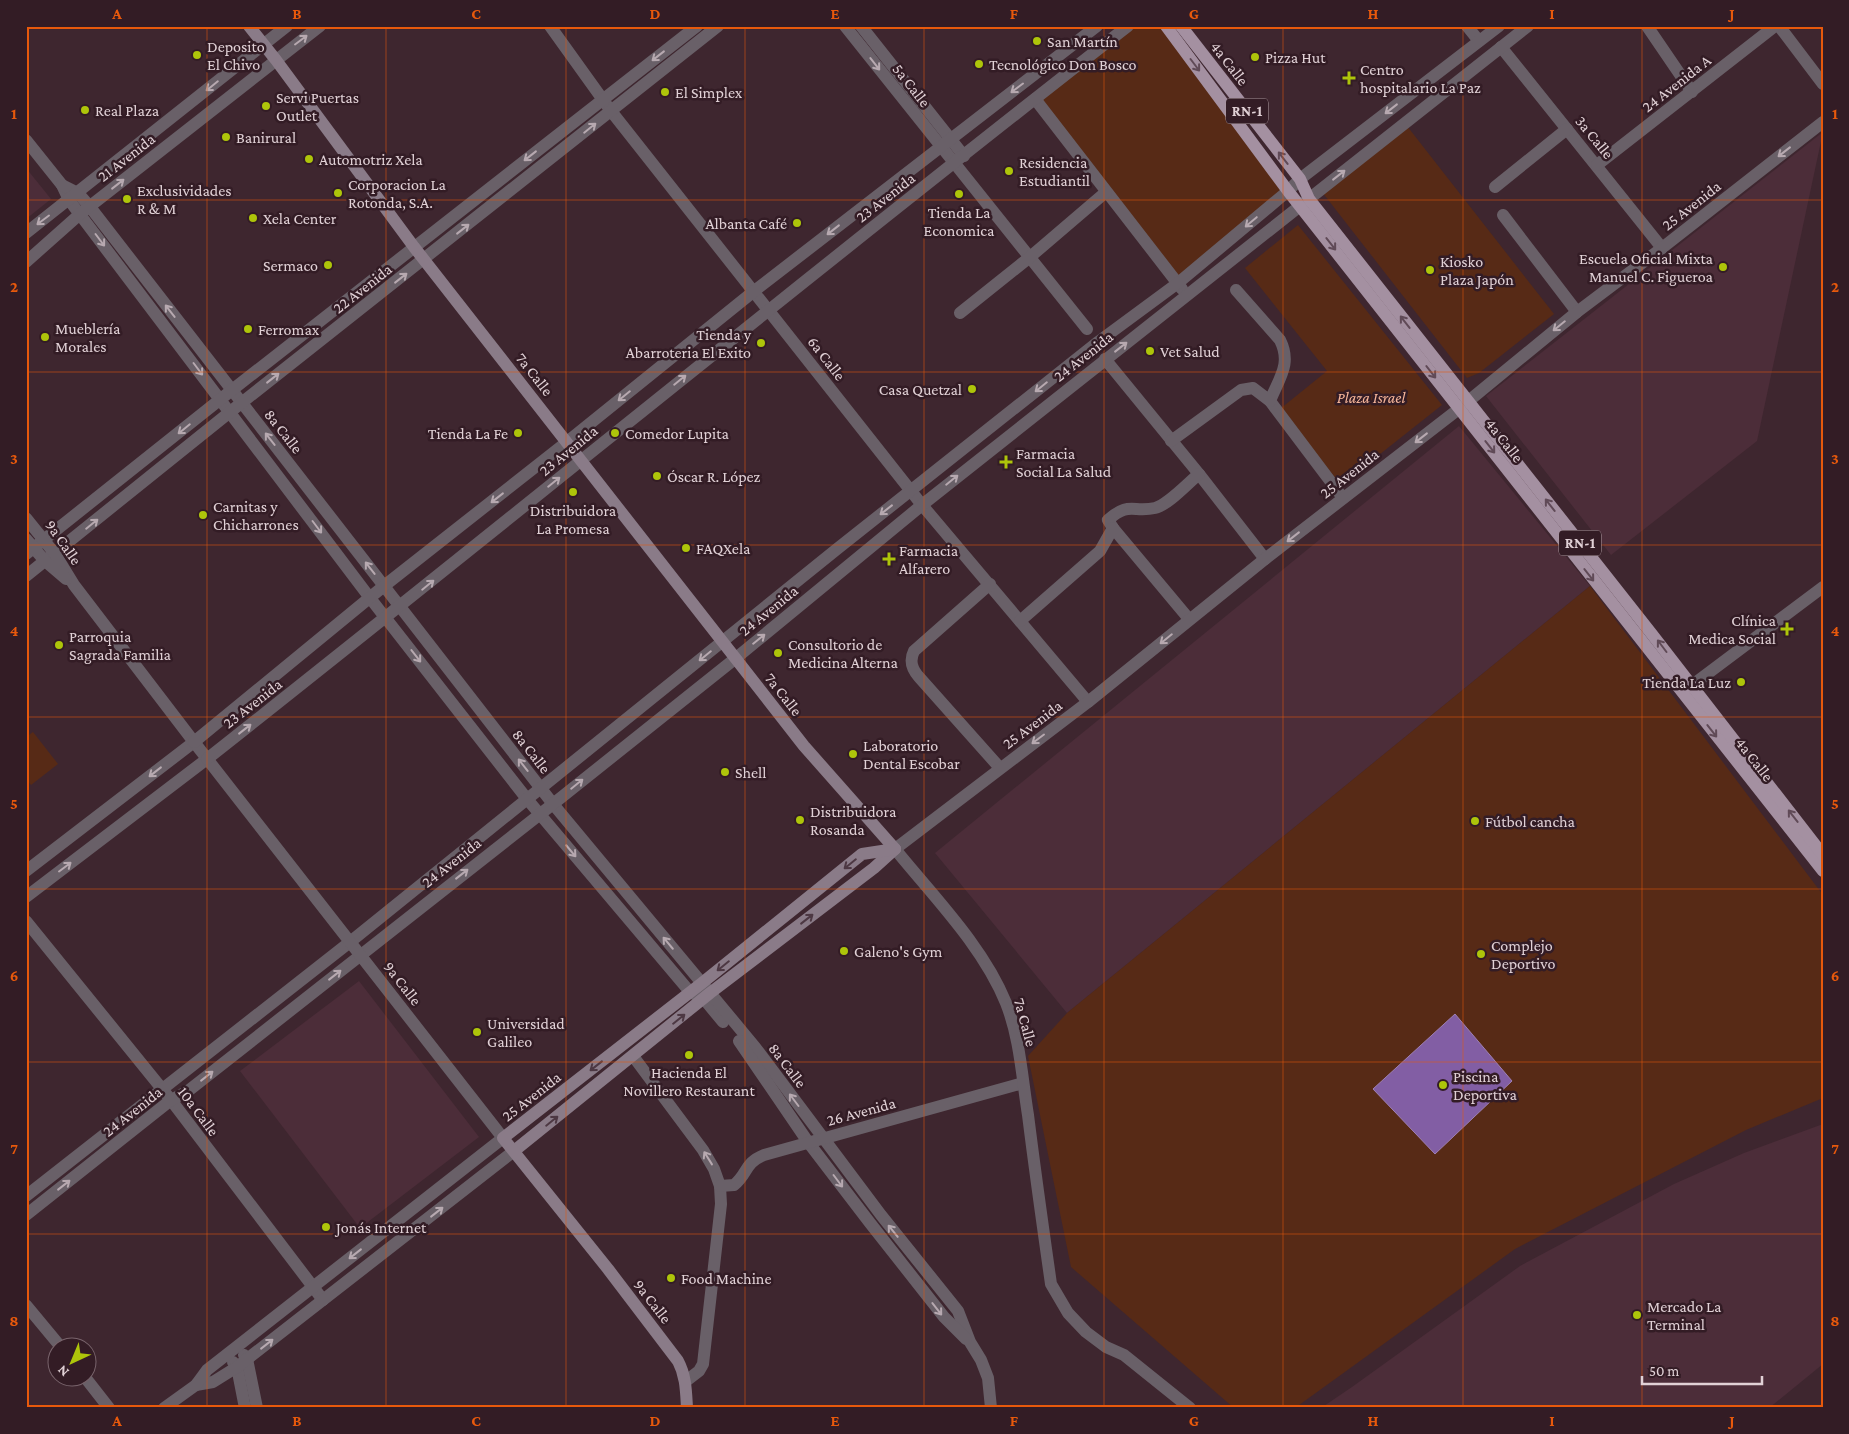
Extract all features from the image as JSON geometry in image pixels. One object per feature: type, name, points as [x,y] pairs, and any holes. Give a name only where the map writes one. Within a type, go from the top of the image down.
[{"type":"main road","name":"7a Calle","points":[[249,26],[414,246],[722,642],[804,746],[895,849]]},
{"type":"main road","name":"4a Calle","points":[[1166,26],[1288,191],[1305,202],[1686,689],[1823,871]]},
{"type":"main road","name":"4a Calle","points":[[1181,26],[1300,180],[1305,202]]},
{"type":"main road","name":"4a Calle","points":[[1686,689],[1823,855]]},
{"type":"main road","name":"25 Avenida","points":[[503,1138],[702,983],[862,854],[895,849]]},
{"type":"main road","name":"25 Avenida","points":[[514,1151],[707,996],[874,868],[895,849]]},
{"type":"main road","name":"9a Calle","points":[[503,1138],[670,1350],[683,1371],[686,1381],[688,1408]]},
{"type":"street","name":"21 Avenida","points":[[26,233],[74,197],[287,26]]},
{"type":"street","name":"21 Avenida","points":[[26,262],[85,210],[320,26]]},
{"type":"street","name":"6a Calle","points":[[550,26],[611,111],[922,505],[1088,702]]},
{"type":"street","name":"22 Avenida","points":[[32,545],[697,26]]},
{"type":"street","name":"22 Avenida","points":[[26,576],[718,26]]},
{"type":"street","name":"5a Calle","points":[[845,26],[959,160],[1030,256],[1088,329]]},
{"type":"street","name":"5a Calle","points":[[861,26],[945,143]]},
{"type":"street","name":"23 Avenida","points":[[26,871],[194,742],[384,586],[753,292],[1097,26]]},
{"type":"street","name":"23 Avenida","points":[[26,897],[207,759],[400,607],[768,310],[1128,26]]},
{"type":"street","points":[[1467,26],[1479,41],[1487,58]]},
{"type":"street","name":"24 Avenida","points":[[26,1196],[350,942],[1098,342],[1178,283],[1300,180],[1499,26]]},
{"type":"street","name":"24 Avenida","points":[[26,1215],[171,1100],[188,1091],[553,804],[736,658],[922,505],[1528,26]]},
{"type":"street","points":[[1647,26],[1692,92]]},
{"type":"street","name":"24 Avenida A","points":[[1597,165],[1775,26]]},
{"type":"street","points":[[1779,26],[1823,84]]},
{"type":"street","name":"3a Calle","points":[[1501,47],[1662,248]]},
{"type":"street","points":[[1035,99],[1187,295]]},
{"type":"street","name":"25 Avenida","points":[[895,849],[1088,702],[1265,559],[1464,405],[1577,312],[1823,122]]},
{"type":"street","points":[[1495,186],[1567,129]]},
{"type":"street","name":"8a Calle","points":[[26,140],[232,390],[553,804],[702,983],[707,996],[748,1052],[808,1142],[944,1317],[970,1342]]},
{"type":"street","points":[[960,313],[1106,192]]},
{"type":"street","name":"8a Calle","points":[[85,210],[230,412],[370,598],[527,799],[690,992],[707,996],[755,1047],[881,1215],[958,1311],[970,1342],[981,1360],[988,1378],[991,1408]]},
{"type":"street","points":[[1503,215],[1577,312]]},
{"type":"street","points":[[1236,290],[1280,340],[1285,350],[1286,361],[1270,401]]},
{"type":"street","points":[[1105,359],[1265,559]]},
{"type":"street","points":[[1171,441],[1241,390],[1252,388],[1270,401],[1343,498]]},
{"type":"street","points":[[1189,620],[1108,520],[1117,512],[1129,507],[1156,508],[1165,503],[1198,474]]},
{"type":"street","name":"9a Calle","points":[[26,518],[32,545],[50,557],[74,585],[207,759],[503,1138]]},
{"type":"street","points":[[1020,621],[1100,551],[1113,528]]},
{"type":"street","points":[[990,584],[914,651],[911,656],[912,664],[919,678],[1000,768]]},
{"type":"street","points":[[1686,689],[1823,587]]},
{"type":"street","name":"7a Calle","points":[[895,849],[960,929],[989,969],[1006,1003],[1015,1032],[1051,1284],[1068,1313],[1086,1332],[1106,1347],[1124,1355],[1190,1408]]},
{"type":"street","name":"10a Calle","points":[[26,921],[171,1100],[323,1300]]},
{"type":"street","points":[[633,1056],[703,1150],[714,1169],[720,1186],[721,1204],[703,1364],[699,1371],[686,1381]]},
{"type":"street","name":"26 Avenida","points":[[720,1186],[734,1185],[741,1178],[747,1166],[757,1158],[808,1142],[1023,1084]]},
{"type":"street","name":"25 Avenida","points":[[164,1408],[196,1385],[207,1370],[232,1350],[503,1138]]},
{"type":"street","name":"25 Avenida","points":[[196,1385],[213,1382],[242,1363],[514,1151]]},
{"type":"street","points":[[870,1223],[881,1215]]},
{"type":"street","points":[[896,1256],[906,1247]]},
{"type":"street","points":[[26,1305],[52,1336]]},
{"type":"street","points":[[232,1350],[242,1363],[257,1408]]},
{"type":"street","points":[[242,1363],[245,1408]]},
{"type":"street","points":[[92,1386],[109,1408]]},
{"type":"shaded area","name":"Escuela Oficial Mixta Manuel C. Figueroa","points":[[1823,132],[1757,441],[1611,555],[1486,396]]},
{"type":"shaded area","points":[[26,168],[51,199],[26,219]]},
{"type":"shaded area","points":[[1459,426],[1590,586],[1067,1013],[935,853]]},
{"type":"shaded area","points":[[359,981],[479,1137],[360,1228],[240,1071]]},
{"type":"shaded area","name":"Piscina Deportiva","points":[[1455,1014],[1512,1081],[1435,1154],[1373,1089]]},
{"type":"shaded area","name":"Mercado La Terminal","points":[[1823,1124],[1823,1364],[1769,1408],[1321,1408],[1520,1266],[1674,1184],[1744,1153]]},
{"type":"green space","points":[[1128,26],[1166,26],[1288,191],[1177,280],[1037,97]]},
{"type":"green space","points":[[1407,126],[1554,314],[1479,373],[1467,378],[1322,192]]},
{"type":"green space","name":"Plaza Israel","points":[[1298,225],[1442,405],[1341,485],[1280,409],[1327,371],[1245,268]]},
{"type":"green space","name":"Complejo Deportivo","points":[[1590,586],[1823,895],[1823,1098],[1746,1130],[1515,1249],[1295,1408],[1234,1408],[1071,1267],[1028,1056],[1067,1013]]},
{"type":"green space","points":[[33,732],[58,764],[31,785],[26,779],[26,737]]},
{"type":"place","name":"San Martín","points":[[1037,41]]},
{"type":"place","name":"Deposito El Chivo","points":[[197,55]]},
{"type":"place","name":"Pizza Hut","points":[[1255,57]]},
{"type":"place","name":"Tecnológico Don Bosco","points":[[979,64]]},
{"type":"place","name":"Centro hospitalario La Paz","points":[[1349,78]]},
{"type":"place","name":"El Simplex","points":[[665,92]]},
{"type":"place","name":"Servi Puertas Outlet","points":[[266,106]]},
{"type":"place","name":"Real Plaza","points":[[85,110]]},
{"type":"place","name":"Banirural","points":[[226,137]]},
{"type":"place","name":"Automotriz Xela","points":[[309,159]]},
{"type":"place","name":"Residencia Estudiantil","points":[[1009,171]]},
{"type":"place","name":"Corporacion La Rotonda, S.A.","points":[[338,193]]},
{"type":"place","name":"Tienda La Economica","points":[[959,194]]},
{"type":"place","name":"Exclusividades R & M","points":[[127,199]]},
{"type":"place","name":"Xela Center","points":[[253,218]]},
{"type":"place","name":"Albanta Café","points":[[797,223]]},
{"type":"place","name":"Sermaco","points":[[328,265]]},
{"type":"place","name":"Escuela Oficial Mixta Manuel C. Figueroa","points":[[1723,267]]},
{"type":"place","name":"Kiosko Plaza Japón","points":[[1430,270]]},
{"type":"place","name":"Ferromax","points":[[248,329]]},
{"type":"place","name":"Mueblería Morales","points":[[45,337]]},
{"type":"place","name":"Tienda y Abarroteria El Exito","points":[[761,343]]},
{"type":"place","name":"Vet Salud","points":[[1150,351]]},
{"type":"place","name":"Casa Quetzal","points":[[972,389]]},
{"type":"place","name":"Tienda La Fe","points":[[518,433]]},
{"type":"place","name":"Comedor Lupita","points":[[615,433]]},
{"type":"place","name":"Farmacia Social La Salud","points":[[1006,462]]},
{"type":"place","name":"Óscar R. López","points":[[657,476]]},
{"type":"place","name":"Distribuidora La Promesa","points":[[573,492]]},
{"type":"place","name":"Carnitas y Chicharrones","points":[[203,515]]},
{"type":"place","name":"FAQXela","points":[[686,548]]},
{"type":"place","name":"Farmacia Alfarero","points":[[889,559]]},
{"type":"place","name":"Clínica Medica Social","points":[[1787,629]]},
{"type":"place","name":"Parroquia Sagrada Familia","points":[[59,645]]},
{"type":"place","name":"Consultorio de Medicina Alterna","points":[[778,653]]},
{"type":"place","name":"Tienda La Luz","points":[[1741,682]]},
{"type":"place","name":"Laboratorio Dental Escobar","points":[[853,754]]},
{"type":"place","name":"Shell","points":[[725,772]]},
{"type":"place","name":"Distribuidora Rosanda","points":[[800,820]]},
{"type":"place","name":"Fútbol cancha","points":[[1475,821]]},
{"type":"place","name":"Galeno's Gym","points":[[844,951]]},
{"type":"place","name":"Complejo Deportivo","points":[[1481,954]]},
{"type":"place","name":"Universidad Galileo","points":[[477,1032]]},
{"type":"place","name":"Hacienda El Novillero Restaurant","points":[[689,1055]]},
{"type":"place","name":"Piscina Deportiva","points":[[1443,1085]]},
{"type":"place","name":"Jonás Internet","points":[[326,1227]]},
{"type":"place","name":"Food Machine","points":[[671,1278]]},
{"type":"place","name":"Mercado La Terminal","points":[[1637,1315]]}]
